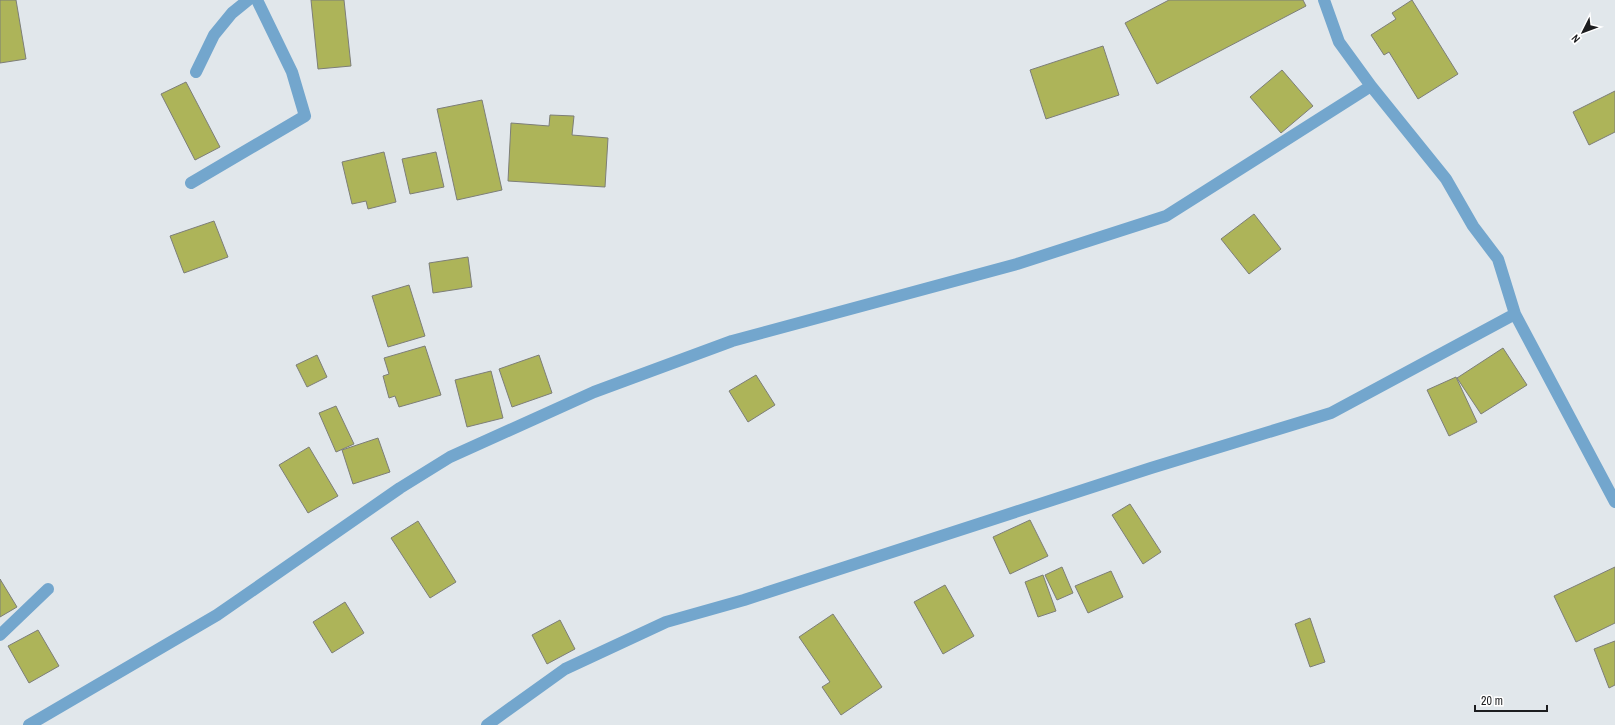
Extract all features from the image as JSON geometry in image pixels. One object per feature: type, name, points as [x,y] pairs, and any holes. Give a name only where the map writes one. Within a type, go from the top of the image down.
[{"type":"street","points":[[196,72],[214,35],[232,13],[248,0]]},
{"type":"street","points":[[191,183],[305,116],[292,72],[257,0]]},
{"type":"street","points":[[1324,0],[1339,42],[1371,86],[1446,179],[1474,226],[1498,259],[1515,314],[1615,502]]},
{"type":"street","points":[[29,725],[217,615],[400,488],[450,457],[594,392],[732,341],[1017,264],[1166,216],[1371,86]]},
{"type":"street","points":[[487,725],[565,669],[666,622],[744,600],[1151,468],[1332,413],[1515,314]]},
{"type":"street","points":[[0,635],[48,589]]},
{"type":"building","points":[[0,0],[16,0],[26,59],[0,63]]},
{"type":"building","points":[[311,0],[344,0],[351,66],[318,69]]},
{"type":"building","points":[[1169,0],[1303,0],[1306,6],[1157,84],[1125,23]]},
{"type":"building","points":[[1412,0],[1458,74],[1418,99],[1389,52],[1384,55],[1371,35],[1396,19],[1392,13]]},
{"type":"building","points":[[1103,46],[1119,95],[1046,119],[1030,70]]},
{"type":"building","points":[[1282,70],[1313,106],[1281,133],[1250,97]]},
{"type":"building","points":[[186,82],[220,147],[195,160],[161,94]]},
{"type":"building","points":[[1615,91],[1615,132],[1589,145],[1573,112]]},
{"type":"building","points":[[482,100],[502,190],[457,200],[437,109]]},
{"type":"building","points":[[550,115],[574,116],[572,135],[608,138],[605,187],[508,181],[511,123],[549,126]]},
{"type":"building","points":[[384,152],[396,202],[368,209],[366,201],[352,204],[342,162]]},
{"type":"building","points":[[436,152],[444,187],[410,194],[402,159]]},
{"type":"building","points":[[1254,214],[1281,249],[1249,274],[1221,239]]},
{"type":"building","points":[[214,221],[228,257],[184,273],[170,236]]},
{"type":"building","points":[[468,257],[472,287],[433,293],[429,263]]},
{"type":"building","points":[[409,285],[425,336],[388,347],[372,296]]},
{"type":"building","points":[[425,346],[441,395],[399,407],[395,396],[389,398],[383,376],[389,374],[384,358]]},
{"type":"building","points":[[1503,348],[1527,385],[1481,414],[1457,378]]},
{"type":"building","points":[[317,355],[327,377],[307,387],[296,365]]},
{"type":"building","points":[[539,355],[552,393],[512,407],[499,369]]},
{"type":"building","points":[[491,371],[503,418],[467,427],[455,380]]},
{"type":"building","points":[[756,375],[775,405],[748,422],[729,391]]},
{"type":"building","points":[[1456,377],[1477,422],[1449,436],[1427,390]]},
{"type":"building","points":[[336,406],[354,444],[336,452],[319,413]]},
{"type":"building","points":[[378,438],[390,472],[353,484],[342,450]]},
{"type":"building","points":[[309,447],[338,496],[308,513],[279,465]]},
{"type":"building","points":[[1130,504],[1161,552],[1143,564],[1112,515]]},
{"type":"building","points":[[1030,520],[1048,556],[1010,574],[993,537]]},
{"type":"building","points":[[418,521],[456,582],[430,598],[391,538]]},
{"type":"building","points":[[1062,567],[1073,593],[1057,600],[1045,575]]},
{"type":"building","points":[[1615,567],[1615,623],[1576,642],[1554,596]]},
{"type":"building","points":[[1111,571],[1123,597],[1088,613],[1075,586]]},
{"type":"building","points":[[1043,575],[1056,611],[1038,617],[1025,582]]},
{"type":"building","points":[[0,579],[17,607],[0,617]]},
{"type":"building","points":[[945,585],[974,636],[943,654],[914,602]]},
{"type":"building","points":[[345,602],[364,633],[332,653],[313,622]]},
{"type":"building","points":[[833,614],[882,687],[841,715],[822,687],[830,682],[799,637]]},
{"type":"building","points":[[1310,618],[1325,662],[1310,667],[1295,624]]},
{"type":"building","points":[[560,620],[575,649],[547,664],[532,635]]},
{"type":"building","points":[[38,630],[59,666],[29,683],[8,646]]},
{"type":"building","points":[[1615,641],[1615,685],[1609,688],[1594,649]]}]
